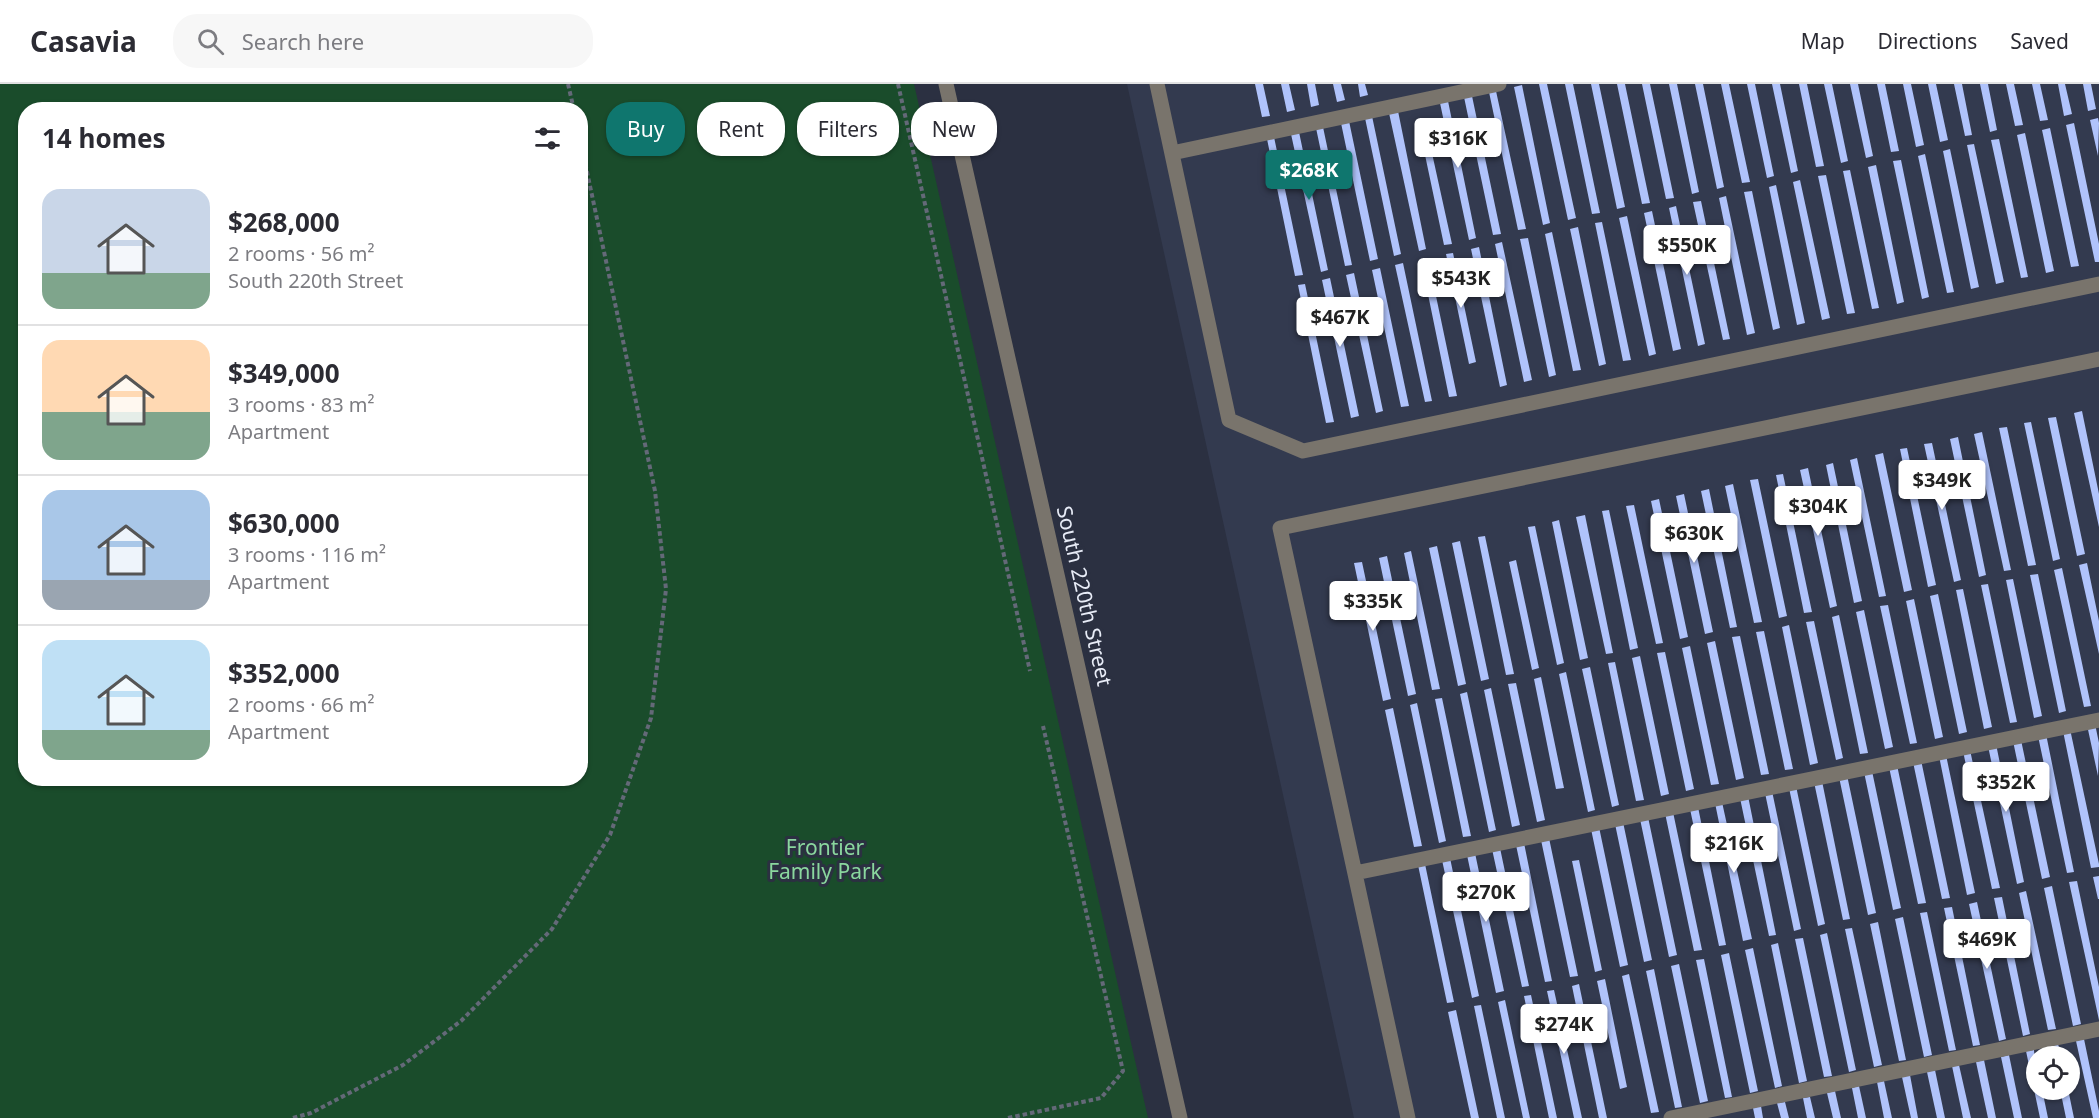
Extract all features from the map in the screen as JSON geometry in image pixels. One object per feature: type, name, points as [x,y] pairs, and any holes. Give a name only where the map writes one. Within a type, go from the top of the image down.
[{"type":"street","name":"South 220th Street","points":[[946,84],[1180,1118]]},
{"type":"street","points":[[1157,84],[1229,420],[1303,451],[2099,284]]},
{"type":"street","points":[[1172,153],[1499,84]]},
{"type":"street","points":[[1408,1118],[1280,528],[2099,359]]},
{"type":"street","points":[[1355,873],[2099,720]]},
{"type":"street","points":[[1671,1118],[2099,1029]]},
{"type":"path","points":[[568,84],[572,102]]},
{"type":"path","points":[[898,84],[1030,671]]},
{"type":"path","points":[[293,1118],[311,1113],[403,1065],[461,1021],[552,930],[610,835],[651,718],[666,589],[655,491],[588,177]]},
{"type":"path","points":[[1008,1118],[1101,1098],[1124,1071],[1043,726]]},
{"type":"shaded area","points":[[1127,84],[2099,84],[2099,1118],[1354,1118]]},
{"type":"green space","name":"Frontier Family Park","points":[[0,84],[914,84],[918,102],[911,102],[911,156],[930,156],[1148,1118],[0,1118]]},
{"type":"building","points":[[1255,84],[1263,84],[1270,116],[1262,117]]},
{"type":"building","points":[[1281,84],[1289,84],[1295,110],[1287,112]]},
{"type":"building","points":[[1307,84],[1315,84],[1319,105],[1311,107]]},
{"type":"building","points":[[1333,84],[1341,84],[1345,100],[1337,102]]},
{"type":"building","points":[[1358,84],[1365,84],[1368,95],[1360,97]]},
{"type":"building","points":[[1539,84],[1547,84],[1576,218],[1568,220]]},
{"type":"building","points":[[1565,84],[1573,84],[1600,213],[1592,214]]},
{"type":"building","points":[[1591,84],[1599,84],[1625,207],[1617,209]]},
{"type":"building","points":[[1617,84],[1625,84],[1650,203],[1642,204]]},
{"type":"building","points":[[1642,84],[1650,84],[1674,198],[1666,199]]},
{"type":"building","points":[[1669,84],[1677,84],[1699,192],[1692,194]]},
{"type":"building","points":[[1695,84],[1703,84],[1724,187],[1717,189]]},
{"type":"building","points":[[1721,84],[1729,84],[1750,182],[1742,183]]},
{"type":"building","points":[[1747,84],[1755,84],[1774,176],[1767,178]]},
{"type":"building","points":[[1772,84],[1780,84],[1798,171],[1791,173]]},
{"type":"building","points":[[1799,84],[1807,84],[1824,166],[1816,167]]},
{"type":"building","points":[[1824,84],[1832,84],[1848,161],[1841,163]]},
{"type":"building","points":[[1850,84],[1858,84],[1873,156],[1866,158]]},
{"type":"building","points":[[1877,84],[1885,84],[1899,151],[1891,152]]},
{"type":"building","points":[[1903,84],[1911,84],[1924,145],[1916,147]]},
{"type":"building","points":[[1928,84],[1936,84],[1948,140],[1940,142]]},
{"type":"building","points":[[1954,84],[1962,84],[1972,135],[1965,136]]},
{"type":"building","points":[[1980,84],[1988,84],[1997,130],[1990,132]]},
{"type":"building","points":[[2006,84],[2014,84],[2023,125],[2015,126]]},
{"type":"building","points":[[2032,84],[2040,84],[2048,120],[2040,121]]},
{"type":"building","points":[[2058,84],[2065,84],[2072,114],[2064,116]]},
{"type":"building","points":[[2083,84],[2091,84],[2096,109],[2088,111]]},
{"type":"building","points":[[1522,85],[1550,223],[1543,225],[1514,87]]},
{"type":"building","points":[[1496,91],[1526,229],[1518,230],[1489,92]]},
{"type":"building","points":[[1472,96],[1501,234],[1493,235],[1464,97]]},
{"type":"building","points":[[1448,101],[1476,238],[1469,240],[1440,103]]},
{"type":"building","points":[[1398,111],[1426,249],[1419,251],[1389,113]]},
{"type":"building","points":[[1372,116],[1401,254],[1394,256],[1365,118]]},
{"type":"building","points":[[2098,118],[2099,123],[2098,156],[2090,120]]},
{"type":"building","points":[[1349,121],[1378,259],[1370,261],[1341,123]]},
{"type":"building","points":[[2074,123],[2099,244],[2099,262],[2095,262],[2066,125]]},
{"type":"building","points":[[1323,127],[1352,265],[1345,266],[1316,128]]},
{"type":"building","points":[[2050,128],[2079,266],[2071,267],[2042,130]]},
{"type":"building","points":[[1299,132],[1328,270],[1321,272],[1291,134]]},
{"type":"building","points":[[2025,133],[2054,271],[2046,273],[2017,135]]},
{"type":"building","points":[[1428,135],[1452,244],[1444,245],[1421,136]]},
{"type":"building","points":[[1274,137],[1303,275],[1295,276],[1267,139]]},
{"type":"building","points":[[1999,139],[2028,277],[2021,278],[1991,140]]},
{"type":"building","points":[[1974,144],[2004,282],[1996,284],[1967,145]]},
{"type":"building","points":[[1950,149],[1979,287],[1971,289],[1943,151]]},
{"type":"building","points":[[1925,154],[1954,292],[1947,293],[1918,156]]},
{"type":"building","points":[[1901,160],[1929,297],[1922,299],[1893,161]]},
{"type":"building","points":[[1876,165],[1904,302],[1897,304],[1868,167]]},
{"type":"building","points":[[1850,170],[1879,308],[1872,309],[1843,171]]},
{"type":"building","points":[[1826,175],[1855,313],[1847,314],[1818,176]]},
{"type":"building","points":[[1800,180],[1830,318],[1822,320],[1793,182]]},
{"type":"building","points":[[1776,185],[1805,323],[1797,325],[1769,187]]},
{"type":"building","points":[[1752,191],[1780,328],[1773,330],[1744,192]]},
{"type":"building","points":[[1726,196],[1755,333],[1747,335],[1719,198]]},
{"type":"building","points":[[1701,201],[1730,339],[1723,340],[1693,202]]},
{"type":"building","points":[[1676,206],[1705,344],[1698,346],[1669,208]]},
{"type":"building","points":[[1652,211],[1681,349],[1673,351],[1644,213]]},
{"type":"building","points":[[1627,216],[1656,354],[1649,356],[1619,218]]},
{"type":"building","points":[[1602,222],[1631,360],[1623,361],[1595,223]]},
{"type":"building","points":[[1578,227],[1606,364],[1599,366],[1570,229]]},
{"type":"building","points":[[1552,232],[1581,370],[1573,371],[1545,234]]},
{"type":"building","points":[[1528,238],[1556,375],[1549,377],[1520,239]]},
{"type":"building","points":[[1502,242],[1532,380],[1524,382],[1495,244]]},
{"type":"building","points":[[1479,247],[1507,385],[1500,387],[1471,249]]},
{"type":"building","points":[[1453,253],[1476,362],[1469,364],[1446,254]]},
{"type":"building","points":[[1428,258],[1457,396],[1449,397],[1421,260]]},
{"type":"building","points":[[1403,263],[1432,401],[1425,402],[1395,265]]},
{"type":"building","points":[[1380,268],[1409,406],[1401,407],[1372,270]]},
{"type":"building","points":[[1354,273],[1383,411],[1376,413],[1346,275]]},
{"type":"building","points":[[1330,278],[1359,416],[1351,418],[1322,280]]},
{"type":"building","points":[[1305,284],[1334,422],[1326,423],[1298,285]]},
{"type":"building","points":[[2082,411],[2099,494],[2099,527],[2074,413]]},
{"type":"building","points":[[2056,417],[2085,554],[2077,556],[2048,418]]},
{"type":"building","points":[[2031,422],[2060,559],[2053,561],[2024,423]]},
{"type":"building","points":[[2007,427],[2036,565],[2028,566],[1999,428]]},
{"type":"building","points":[[1982,432],[2011,570],[2004,571],[1974,434]]},
{"type":"building","points":[[1958,437],[1986,575],[1979,577],[1950,439]]},
{"type":"building","points":[[1932,443],[1961,580],[1954,582],[1924,444]]},
{"type":"building","points":[[1907,448],[1936,585],[1928,587],[1900,449]]},
{"type":"building","points":[[1883,453],[1912,590],[1904,592],[1875,455]]},
{"type":"building","points":[[1857,458],[1886,596],[1879,597],[1850,460]]},
{"type":"building","points":[[1833,463],[1862,601],[1854,603],[1826,465]]},
{"type":"building","points":[[1808,468],[1837,606],[1830,608],[1800,470]]},
{"type":"building","points":[[1783,474],[1812,612],[1804,613],[1776,475]]},
{"type":"building","points":[[1758,479],[1787,616],[1779,618],[1750,480]]},
{"type":"building","points":[[1733,484],[1762,622],[1754,623],[1725,486]]},
{"type":"building","points":[[1709,489],[1737,627],[1730,628],[1701,491]]},
{"type":"building","points":[[1684,494],[1713,632],[1705,634],[1676,496]]},
{"type":"building","points":[[1659,499],[1688,637],[1680,639],[1651,501]]},
{"type":"building","points":[[1634,505],[1663,643],[1656,644],[1626,506]]},
{"type":"building","points":[[1609,510],[1638,648],[1630,650],[1602,511]]},
{"type":"building","points":[[1585,515],[1613,653],[1606,654],[1576,517]]},
{"type":"building","points":[[1559,520],[1588,658],[1580,660],[1552,522]]},
{"type":"building","points":[[1535,526],[1564,663],[1557,665],[1528,527]]},
{"type":"building","points":[[1485,536],[1514,674],[1506,675],[1478,537]]},
{"type":"building","points":[[1460,541],[1489,679],[1481,681],[1452,543]]},
{"type":"building","points":[[1437,546],[1466,684],[1458,686],[1429,548]]},
{"type":"building","points":[[1411,551],[1440,689],[1432,690],[1404,553]]},
{"type":"building","points":[[1387,556],[1416,694],[1408,696],[1379,558]]},
{"type":"building","points":[[1516,560],[1539,668],[1532,670],[1509,562]]},
{"type":"building","points":[[1362,562],[1391,699],[1383,701],[1354,563]]},
{"type":"building","points":[[2087,563],[2099,621],[2099,654],[2079,565]]},
{"type":"building","points":[[2062,568],[2091,706],[2084,707],[2054,570]]},
{"type":"building","points":[[2038,574],[2066,711],[2059,713],[2030,575]]},
{"type":"building","points":[[2013,579],[2042,716],[2034,718],[2006,580]]},
{"type":"building","points":[[1988,584],[2017,722],[2010,723],[1981,585]]},
{"type":"building","points":[[1963,589],[1992,727],[1984,729],[1956,590]]},
{"type":"building","points":[[1938,594],[1967,732],[1959,734],[1930,596]]},
{"type":"building","points":[[1914,599],[1943,737],[1935,739],[1906,601]]},
{"type":"building","points":[[1888,605],[1917,743],[1910,744],[1880,606]]},
{"type":"building","points":[[1864,610],[1893,747],[1885,749],[1856,612]]},
{"type":"building","points":[[1839,615],[1868,753],[1860,754],[1832,617]]},
{"type":"building","points":[[1814,621],[1843,758],[1836,760],[1806,622]]},
{"type":"building","points":[[1789,625],[1818,763],[1810,765],[1782,627]]},
{"type":"building","points":[[1764,631],[1793,769],[1785,770],[1756,632]]},
{"type":"building","points":[[1740,636],[1769,774],[1761,775],[1732,637]]},
{"type":"building","points":[[1715,641],[1744,778],[1736,780],[1707,643]]},
{"type":"building","points":[[1690,646],[1719,784],[1711,785],[1682,648]]},
{"type":"building","points":[[1665,652],[1694,789],[1686,791],[1657,653]]},
{"type":"building","points":[[1640,656],[1669,794],[1661,796],[1632,658]]},
{"type":"building","points":[[1615,662],[1644,800],[1636,801],[1608,663]]},
{"type":"building","points":[[1590,667],[1619,805],[1612,807],[1582,669]]},
{"type":"building","points":[[1566,672],[1595,810],[1588,812],[1559,674]]},
{"type":"building","points":[[1541,677],[1564,788],[1556,789],[1534,679]]},
{"type":"building","points":[[1516,683],[1545,820],[1537,822],[1508,684]]},
{"type":"building","points":[[1491,688],[1520,825],[1512,827],[1484,690]]},
{"type":"building","points":[[1467,692],[1496,830],[1489,832],[1460,694]]},
{"type":"building","points":[[1442,698],[1471,836],[1463,837],[1435,699]]},
{"type":"building","points":[[1417,703],[1446,841],[1439,843],[1410,705]]},
{"type":"building","points":[[1393,708],[1422,846],[1414,847],[1385,710]]},
{"type":"building","points":[[2095,724],[2099,743],[2098,776],[2087,725]]},
{"type":"building","points":[[2070,729],[2099,867],[2091,868],[2063,731]]},
{"type":"building","points":[[2046,734],[2074,872],[2067,873],[2038,736]]},
{"type":"building","points":[[2021,740],[2050,877],[2042,879],[2013,741]]},
{"type":"building","points":[[1996,744],[2024,882],[2017,884],[1988,746]]},
{"type":"building","points":[[1970,750],[2000,888],[1992,889],[1963,751]]},
{"type":"building","points":[[1946,755],[1975,893],[1967,895],[1939,756]]},
{"type":"building","points":[[1921,760],[1950,898],[1942,899],[1913,762]]},
{"type":"building","points":[[1897,765],[1926,903],[1918,904],[1889,767]]},
{"type":"building","points":[[1872,771],[1901,908],[1893,910],[1864,772]]},
{"type":"building","points":[[1847,775],[1876,913],[1868,915],[1839,777]]},
{"type":"building","points":[[1822,781],[1850,919],[1843,920],[1814,782]]},
{"type":"building","points":[[1796,786],[1825,924],[1818,926],[1789,788]]},
{"type":"building","points":[[1772,791],[1801,929],[1794,931],[1765,793]]},
{"type":"building","points":[[1748,796],[1776,935],[1769,936],[1740,798]]},
{"type":"building","points":[[1722,802],[1752,939],[1743,941],[1715,803]]},
{"type":"building","points":[[1698,807],[1726,945],[1719,946],[1690,809]]},
{"type":"building","points":[[1673,812],[1702,950],[1694,951],[1665,813]]},
{"type":"building","points":[[1648,817],[1677,955],[1669,957],[1640,819]]},
{"type":"building","points":[[1623,822],[1652,960],[1644,962],[1615,824]]},
{"type":"building","points":[[1599,827],[1628,965],[1620,967],[1591,829]]},
{"type":"building","points":[[1549,838],[1578,976],[1570,977],[1541,840]]},
{"type":"building","points":[[1524,843],[1552,981],[1545,982],[1516,845]]},
{"type":"building","points":[[1500,848],[1529,986],[1522,987],[1492,849]]},
{"type":"building","points":[[1475,853],[1504,991],[1496,993],[1467,855]]},
{"type":"building","points":[[1450,858],[1479,996],[1472,998],[1442,860]]},
{"type":"building","points":[[1579,860],[1602,970],[1595,972],[1572,861]]},
{"type":"building","points":[[1425,864],[1454,1002],[1447,1003],[1418,865]]},
{"type":"building","points":[[2099,876],[2099,899],[2098,899],[2093,877]]},
{"type":"building","points":[[2077,881],[2099,987],[2099,1020],[2069,882]]},
{"type":"building","points":[[2052,886],[2081,1024],[2073,1026],[2044,888]]},
{"type":"building","points":[[2026,891],[2056,1029],[2048,1030],[2019,893]]},
{"type":"building","points":[[2002,897],[2030,1034],[2023,1036],[1994,898]]},
{"type":"building","points":[[1977,902],[2006,1039],[1999,1041],[1969,904]]},
{"type":"building","points":[[1952,907],[1980,1045],[1973,1046],[1944,908]]},
{"type":"building","points":[[1927,912],[1956,1050],[1949,1051],[1920,913]]},
{"type":"building","points":[[1903,917],[1932,1055],[1924,1057],[1895,919]]},
{"type":"building","points":[[1878,922],[1906,1060],[1899,1061],[1870,924]]},
{"type":"building","points":[[1852,928],[1882,1065],[1874,1067],[1845,929]]},
{"type":"building","points":[[1827,933],[1856,1070],[1849,1072],[1820,935]]},
{"type":"building","points":[[1803,938],[1832,1076],[1824,1077],[1795,939]]},
{"type":"building","points":[[1778,943],[1807,1081],[1799,1083],[1771,945]]},
{"type":"building","points":[[1753,948],[1782,1086],[1775,1088],[1745,950]]},
{"type":"building","points":[[1729,953],[1758,1091],[1750,1093],[1721,955]]},
{"type":"building","points":[[1704,959],[1732,1097],[1725,1098],[1696,960]]},
{"type":"building","points":[[1679,964],[1708,1101],[1700,1103],[1671,966]]},
{"type":"building","points":[[1654,969],[1682,1107],[1675,1108],[1646,971]]},
{"type":"building","points":[[1629,974],[1659,1112],[1651,1113],[1622,976]]},
{"type":"building","points":[[1605,979],[1627,1087],[1620,1089],[1597,981]]},
{"type":"building","points":[[1579,984],[1607,1118],[1599,1118],[1572,986]]},
{"type":"building","points":[[1554,990],[1582,1118],[1574,1118],[1547,991]]},
{"type":"building","points":[[1531,995],[1557,1118],[1549,1118],[1524,996]]},
{"type":"building","points":[[1505,1000],[1530,1118],[1523,1118],[1498,1002]]},
{"type":"building","points":[[1481,1005],[1505,1118],[1497,1118],[1474,1006]]},
{"type":"building","points":[[1456,1010],[1479,1118],[1471,1118],[1448,1012]]},
{"type":"building","points":[[2084,1039],[2099,1118],[2093,1118],[2080,1059],[2080,1046],[2077,1046],[2076,1041]]},
{"type":"building","points":[[2009,1055],[2022,1118],[2014,1118],[2001,1057]]},
{"type":"building","points":[[1984,1060],[1996,1118],[1988,1118],[1976,1062]]},
{"type":"building","points":[[1959,1065],[1971,1118],[1963,1118],[1952,1066]]},
{"type":"building","points":[[1935,1070],[1945,1118],[1937,1118],[1927,1072]]},
{"type":"building","points":[[1910,1075],[1918,1118],[1911,1118],[1902,1077]]},
{"type":"building","points":[[1884,1081],[1892,1118],[1884,1118],[1877,1082]]},
{"type":"building","points":[[1859,1086],[1866,1118],[1858,1118],[1852,1088]]},
{"type":"building","points":[[1835,1091],[1841,1118],[1833,1118],[1827,1093]]},
{"type":"building","points":[[1810,1097],[1815,1118],[1807,1118],[1803,1098]]},
{"type":"building","points":[[2036,1100],[2044,1100],[2048,1118],[2040,1118]]},
{"type":"building","points":[[2062,1100],[2070,1100],[2074,1118],[2066,1118]]},
{"type":"building","points":[[1785,1102],[1789,1118],[1781,1118],[1777,1103]]},
{"type":"building","points":[[1761,1106],[1763,1118],[1755,1118],[1753,1108]]}]
